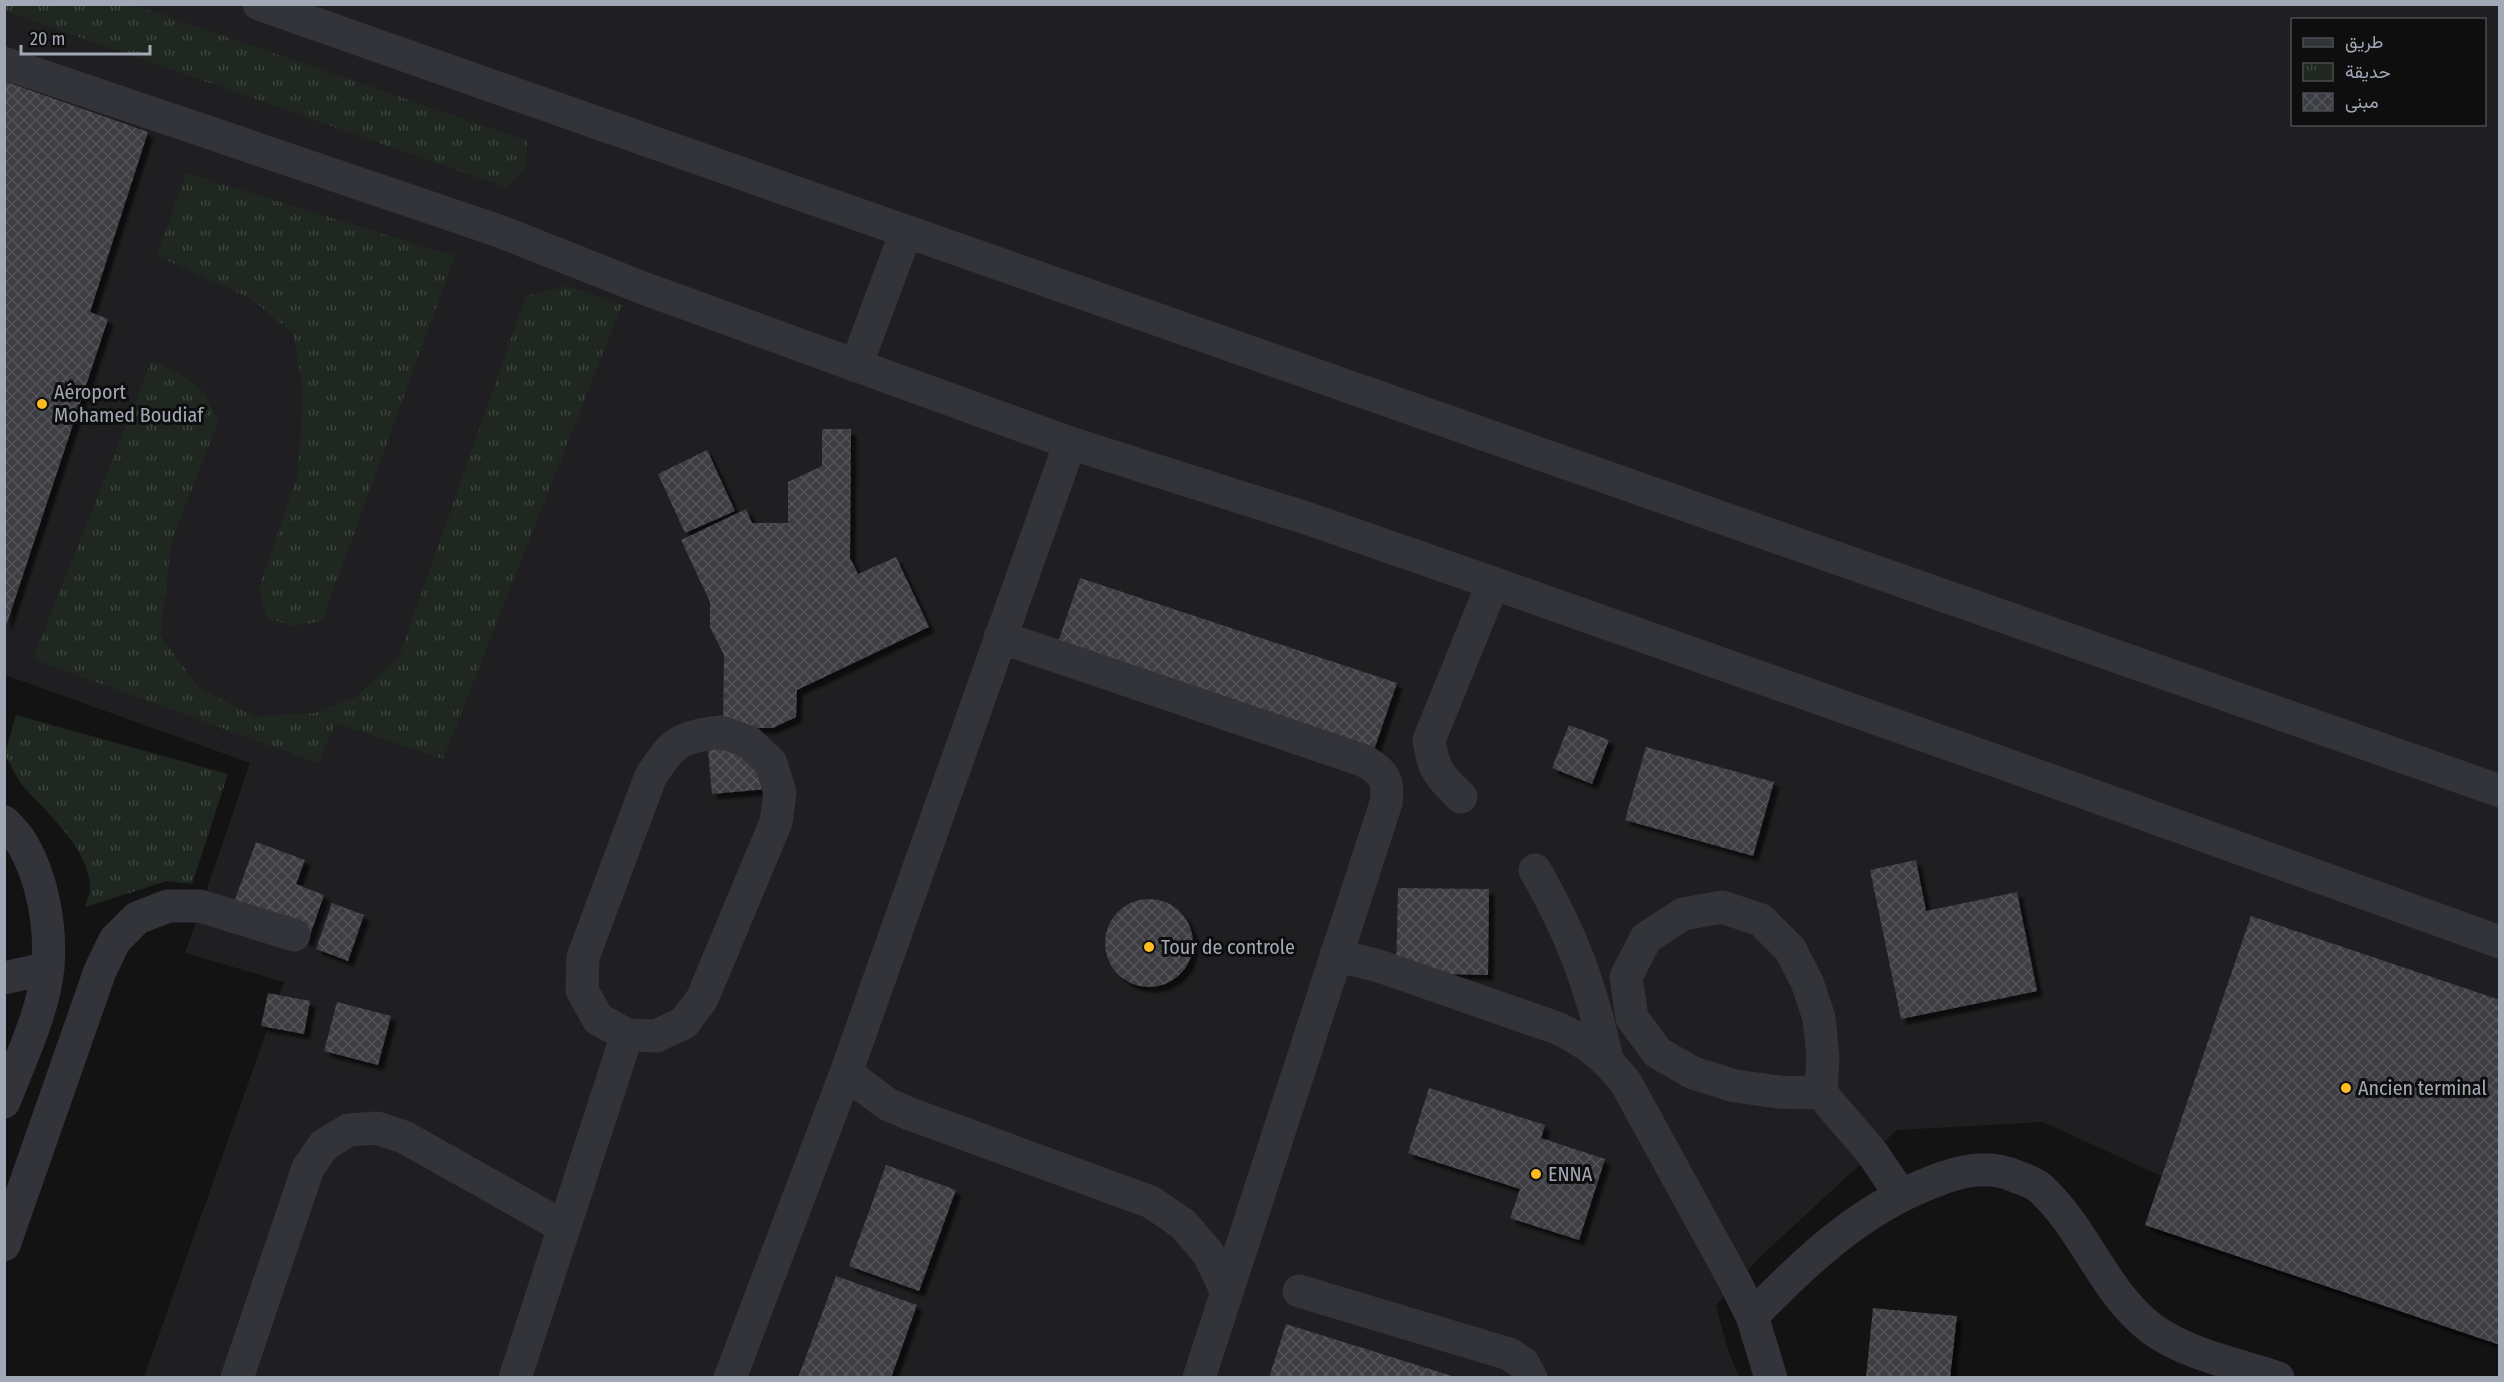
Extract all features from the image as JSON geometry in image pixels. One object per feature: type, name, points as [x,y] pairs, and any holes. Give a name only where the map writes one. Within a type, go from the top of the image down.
[{"type":"lane","points":[[259,4],[2499,791]]},
{"type":"lane","points":[[4,63],[499,231],[643,288],[1070,443],[1309,519],[1493,583],[2499,942]]},
{"type":"lane","points":[[856,366],[906,232]]},
{"type":"lane","points":[[730,1377],[846,1073],[1070,443]]},
{"type":"lane","points":[[1461,797],[1432,763],[1429,740],[1493,583]]},
{"type":"lane","points":[[1000,637],[1365,761],[1380,771],[1388,786],[1386,803],[1199,1377]]},
{"type":"lane","points":[[721,732],[750,742],[771,763],[780,793],[776,822],[724,947],[702,999],[684,1023],[656,1036],[627,1035],[598,1019],[582,990],[583,957],[650,778],[666,752],[691,735],[721,732]]},
{"type":"lane","points":[[4,822],[21,843],[38,882],[47,924],[48,968],[39,1008],[4,1102]]},
{"type":"lane","points":[[4,847],[38,882]]},
{"type":"lane","points":[[1535,870],[1560,914],[1581,961],[1596,1009],[1606,1059]]},
{"type":"lane","points":[[4,1245],[100,971],[115,940],[137,918],[168,906],[200,906],[294,935]]},
{"type":"lane","points":[[1821,1093],[1778,1092],[1735,1086],[1693,1074],[1658,1053],[1632,1018],[1626,977],[1646,938],[1683,914],[1722,907],[1761,920],[1790,949],[1807,982],[1820,1028],[1823,1056],[1821,1093],[1873,1154],[1900,1194]]},
{"type":"lane","points":[[1336,955],[1382,968],[1557,1028],[1583,1041],[1606,1059],[1626,1083],[1735,1282],[1752,1316],[1771,1377]]},
{"type":"lane","points":[[4,978],[48,968]]},
{"type":"lane","points":[[516,1377],[627,1035]]},
{"type":"lane","points":[[846,1073],[887,1104],[910,1114],[1151,1202],[1183,1224],[1208,1253],[1227,1292]]},
{"type":"lane","points":[[4,1107],[47,1123]]},
{"type":"lane","points":[[237,1377],[308,1168],[324,1145],[349,1130],[377,1128],[404,1137],[564,1227]]},
{"type":"lane","points":[[1752,1316],[1808,1260],[1859,1219],[1900,1194],[1959,1171],[1999,1170],[2038,1186],[2071,1224],[2122,1301],[2151,1328],[2178,1345],[2278,1377]]},
{"type":"lane","points":[[1299,1292],[1509,1354],[1522,1363],[1531,1377]]},
{"type":"shaded area","points":[[5,5],[2499,5],[2499,1345],[2145,1225],[2161,1176],[2043,1122],[1897,1130],[1759,1258],[1716,1305],[1727,1347],[1739,1377],[144,1377],[284,982],[185,953],[250,763],[5,675]]},
{"type":"green space","points":[[5,4],[135,5],[527,141],[526,169],[505,187],[5,11]]},
{"type":"green space","points":[[186,173],[455,256],[322,621],[293,626],[267,618],[259,589],[298,473],[303,394],[293,333],[250,298],[157,256]]},
{"type":"green space","points":[[568,286],[622,305],[443,759],[336,723],[318,763],[33,659],[152,360],[181,375],[204,392],[218,422],[172,540],[160,635],[199,688],[255,717],[315,713],[356,697],[399,657],[526,296]]},
{"type":"green space","points":[[16,715],[228,774],[192,884],[167,881],[85,907],[90,885],[82,858],[64,831],[23,786],[5,754]]},
{"type":"building","name":"Aéroport Mohamed Boudiaf","points":[[4,81],[148,132],[90,312],[108,319],[5,629]]},
{"type":"building","points":[[822,429],[851,429],[850,558],[858,574],[896,557],[929,627],[797,690],[796,717],[773,728],[723,728],[724,655],[710,627],[710,602],[681,540],[746,509],[752,523],[788,523],[788,482],[822,466]]},
{"type":"building","points":[[707,450],[735,511],[685,533],[658,474]]},
{"type":"building","points":[[1080,578],[1397,683],[1374,750],[1057,645]]},
{"type":"building","points":[[1569,725],[1609,740],[1592,784],[1552,768]]},
{"type":"building","points":[[764,743],[769,789],[712,794],[708,749]]},
{"type":"building","points":[[1646,747],[1774,782],[1753,856],[1625,820]]},
{"type":"building","points":[[256,842],[305,860],[296,884],[324,895],[308,941],[230,913]]},
{"type":"building","points":[[1916,860],[1926,911],[2017,892],[2037,991],[1901,1019],[1870,870]]},
{"type":"building","points":[[1398,888],[1489,889],[1488,975],[1396,973]]},
{"type":"building","name":"Tour de controle","points":[[1149,899],[1174,906],[1186,918],[1193,943],[1186,968],[1174,980],[1149,987],[1124,980],[1112,968],[1105,943],[1112,918],[1124,906]]},
{"type":"building","points":[[332,903],[364,915],[348,961],[316,949]]},
{"type":"building","name":"Ancien terminal","points":[[2251,916],[2500,1000],[2500,1345],[2145,1225]]},
{"type":"building","points":[[268,993],[310,1001],[304,1034],[261,1026]]},
{"type":"building","points":[[337,1002],[391,1016],[378,1065],[324,1051]]},
{"type":"building","name":"ENNA","points":[[1429,1088],[1545,1125],[1541,1138],[1605,1159],[1579,1240],[1510,1218],[1520,1189],[1408,1153]]},
{"type":"building","points":[[886,1165],[956,1190],[919,1291],[849,1266]]},
{"type":"building","points":[[836,1276],[917,1305],[891,1378],[798,1378]]},
{"type":"building","points":[[1873,1308],[1957,1316],[1950,1378],[1866,1378]]},
{"type":"building","points":[[1286,1324],[1455,1377],[1455,1378],[1269,1378]]},
{"type":"place","name":"Aéroport Mohamed Boudiaf","points":[[42,404]]},
{"type":"place","name":"Tour de controle","points":[[1149,947]]},
{"type":"place","name":"Ancien terminal","points":[[2346,1088]]},
{"type":"place","name":"ENNA","points":[[1536,1174]]}]
